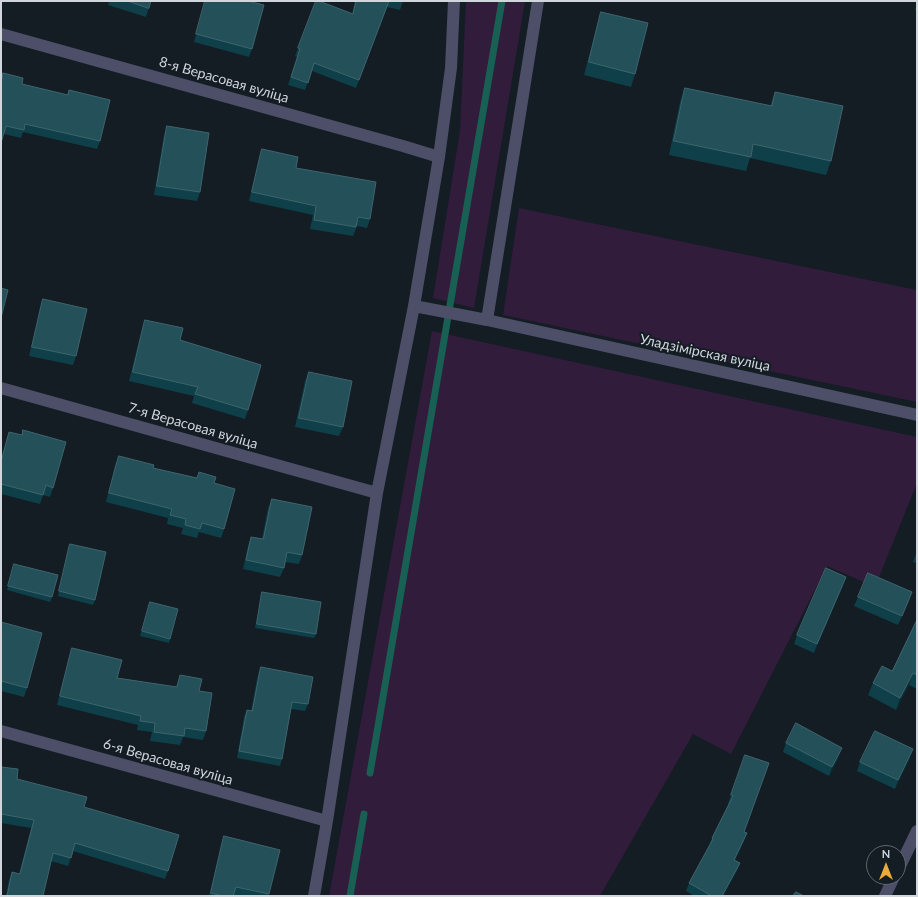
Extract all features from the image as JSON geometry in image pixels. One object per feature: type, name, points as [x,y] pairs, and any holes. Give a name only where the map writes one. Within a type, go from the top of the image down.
[{"type":"street","points":[[314,896],[378,493],[414,306],[439,157],[451,68],[454,1]]},
{"type":"street","points":[[487,320],[538,1]]},
{"type":"street","name":"8-я Верасовая вуліца","points":[[1,34],[439,157]]},
{"type":"street","name":"Уладзімірская вуліца","points":[[414,306],[487,320],[917,415]]},
{"type":"street","name":"7-я Верасовая вуліца","points":[[1,388],[378,493]]},
{"type":"street","name":"6-я Верасовая вуліца","points":[[1,731],[327,821]]},
{"type":"street","points":[[906,854],[917,831]]},
{"type":"street","points":[[885,896],[890,885]]},
{"type":"shaded area","points":[[466,1],[525,1],[474,308],[433,298],[460,131]]},
{"type":"shaded area","points":[[519,208],[917,290],[917,402],[503,315]]},
{"type":"shaded area","points":[[432,331],[917,437],[917,483],[875,587],[827,566],[731,754],[693,734],[600,896],[329,896]]},
{"type":"building","points":[[128,1],[151,1],[149,8]]},
{"type":"building","points":[[205,1],[248,1],[264,5],[252,49],[196,34]]},
{"type":"building","points":[[316,1],[353,14],[356,1],[389,1],[359,80],[314,63],[308,83],[291,77],[300,49],[298,48]]},
{"type":"building","points":[[601,12],[648,23],[635,74],[589,62]]},
{"type":"building","points":[[3,73],[23,78],[22,84],[68,95],[69,90],[110,100],[100,141],[25,124],[24,130],[6,126],[1,143],[1,79]]},
{"type":"building","points":[[685,88],[772,106],[775,92],[843,106],[831,161],[753,144],[751,157],[674,141]]},
{"type":"building","points":[[167,126],[209,133],[200,192],[157,186]]},
{"type":"building","points":[[262,149],[298,157],[296,168],[376,182],[370,219],[358,217],[356,227],[314,220],[316,206],[252,192]]},
{"type":"building","points":[[1,288],[8,290],[1,318]]},
{"type":"building","points":[[43,299],[87,309],[76,356],[32,347]]},
{"type":"building","points":[[145,320],[183,328],[180,340],[261,365],[248,410],[195,394],[198,387],[133,372]]},
{"type":"building","points":[[309,372],[352,381],[343,427],[299,418]]},
{"type":"building","points":[[23,430],[66,442],[53,488],[46,485],[43,495],[1,484],[1,462],[9,432],[22,435]]},
{"type":"building","points":[[119,456],[154,465],[153,468],[197,478],[199,472],[216,477],[214,483],[235,489],[224,529],[202,523],[200,529],[185,525],[186,519],[170,515],[172,509],[109,493]]},
{"type":"building","points":[[272,499],[312,507],[302,555],[287,552],[284,568],[246,560],[251,537],[263,539]]},
{"type":"building","points":[[70,544],[106,552],[95,600],[59,591]]},
{"type":"building","points":[[14,564],[58,575],[52,597],[8,586]]},
{"type":"building","points":[[826,568],[846,577],[817,644],[797,635]]},
{"type":"building","points":[[868,573],[912,592],[902,616],[858,597]]},
{"type":"building","points":[[262,592],[321,602],[316,634],[257,624]]},
{"type":"building","points":[[150,602],[178,609],[170,639],[142,631]]},
{"type":"building","points":[[917,620],[917,675],[913,673],[900,698],[873,683],[882,666],[892,671]]},
{"type":"building","points":[[1,622],[42,633],[27,688],[1,681]]},
{"type":"building","points":[[72,648],[122,660],[117,678],[177,687],[180,675],[202,679],[199,691],[212,693],[206,731],[185,728],[184,736],[154,732],[155,723],[140,721],[141,716],[60,696]]},
{"type":"building","points":[[261,667],[313,677],[308,704],[292,702],[282,759],[239,751],[247,710],[252,711]]},
{"type":"building","points":[[796,723],[842,748],[832,767],[786,743]]},
{"type":"building","points":[[875,731],[913,749],[898,780],[860,762]]},
{"type":"building","points":[[745,755],[769,763],[744,832],[747,833],[734,860],[740,863],[722,896],[712,896],[689,883],[713,839],[712,838],[733,796],[731,795]]},
{"type":"building","points":[[1,767],[18,769],[17,779],[87,797],[84,807],[179,835],[168,871],[75,843],[71,858],[53,853],[43,896],[7,896],[12,872],[20,874],[34,820],[1,814]]},
{"type":"building","points":[[224,836],[280,850],[269,894],[236,887],[233,896],[223,896],[211,893]]},
{"type":"building","points":[[796,892],[804,896],[793,896]]},
{"type":"waterway","points":[[370,773],[502,1]]},
{"type":"waterway","points":[[350,896],[364,814]]}]
